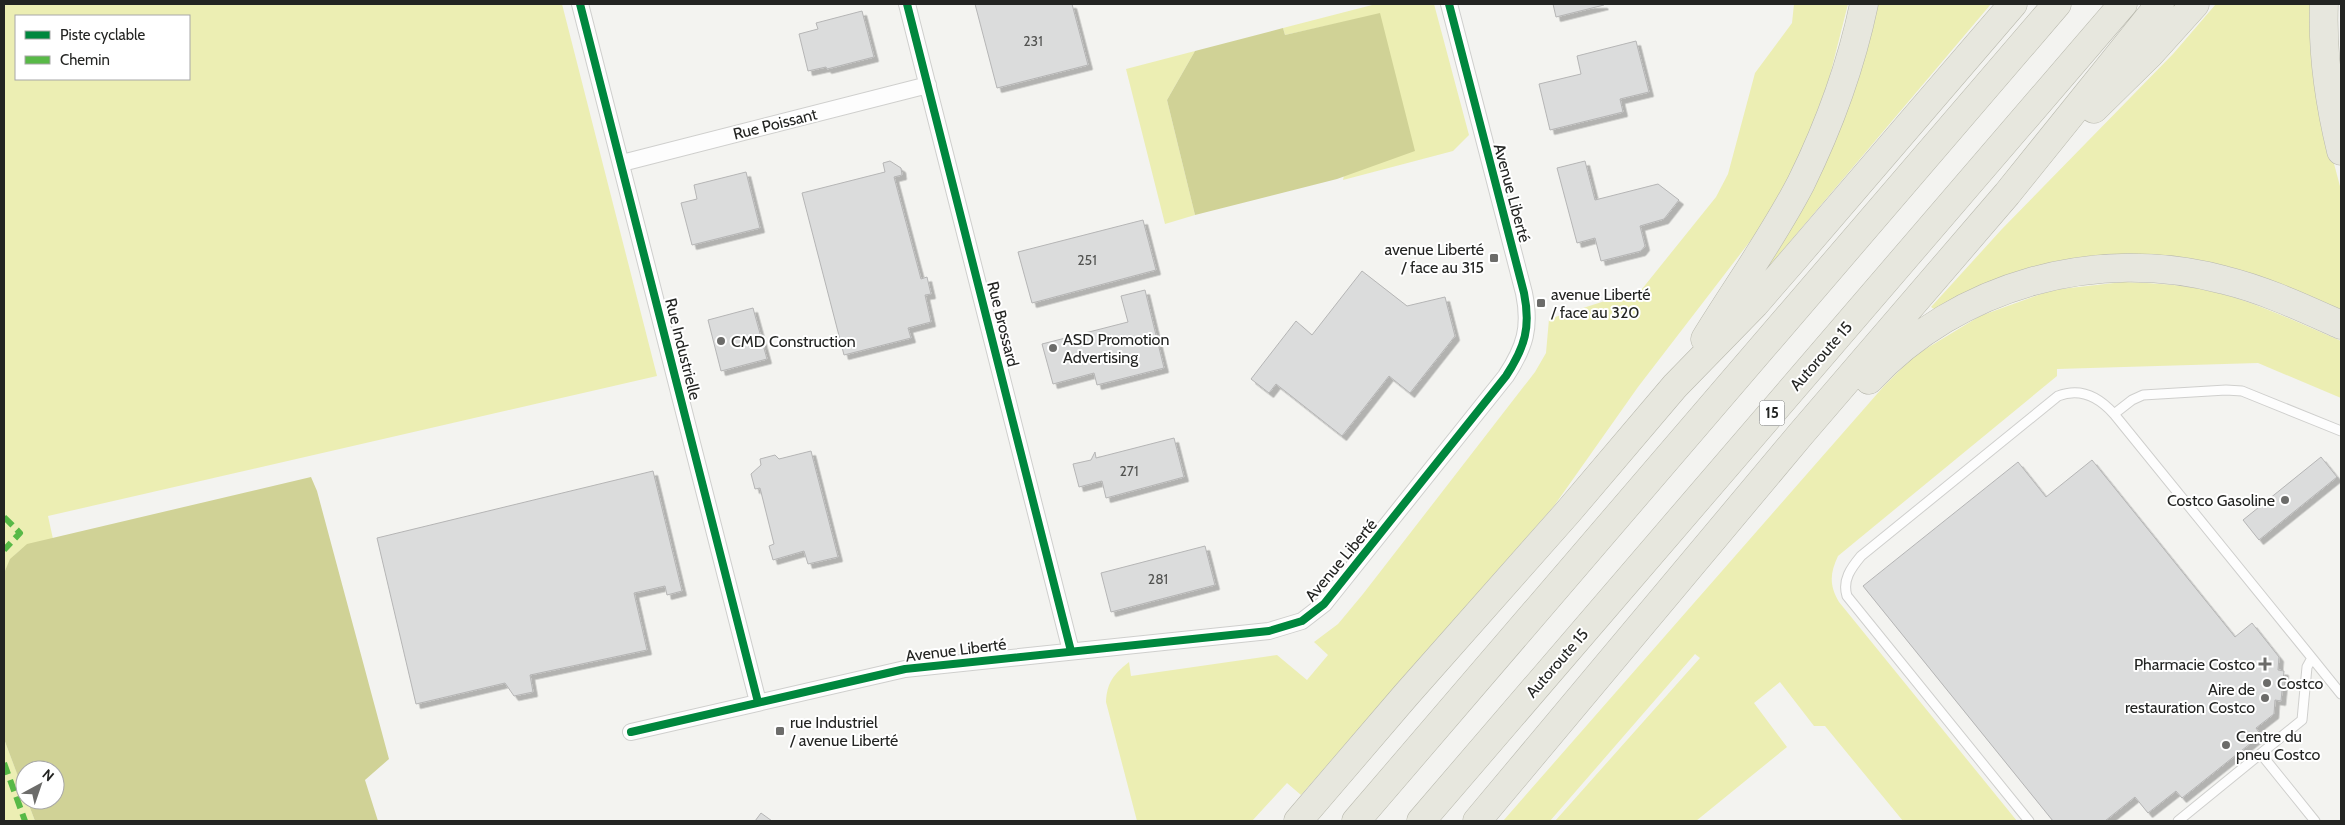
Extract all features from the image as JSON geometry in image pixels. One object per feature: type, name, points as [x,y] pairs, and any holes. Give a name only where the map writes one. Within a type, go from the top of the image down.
[{"type":"highway","points":[[1675,386],[1800,184],[1835,105],[1852,54],[1864,4]]},
{"type":"highway","points":[[1298,821],[1406,695],[1568,512],[1675,386],[1755,304],[2013,4]]},
{"type":"highway","points":[[1356,821],[2057,4]]},
{"type":"highway","name":"Autoroute 15","points":[[1421,821],[2123,4]]},
{"type":"highway","points":[[1477,821],[2007,194],[2160,4]]},
{"type":"highway","points":[[2007,194],[2149,55],[2195,4]]},
{"type":"highway","points":[[2324,4],[2326,67],[2330,99],[2341,151]]},
{"type":"highway","points":[[1627,642],[1889,360],[1928,328],[1979,300],[2026,283],[2060,275],[2098,269],[2153,269],[2199,274],[2242,285],[2286,301],[2341,325]]},
{"type":"street","name":"Rue Industrielle","points":[[580,4],[758,702]]},
{"type":"street","name":"Rue Brossard","points":[[907,4],[1071,651]]},
{"type":"street","name":"Avenue Liberté","points":[[631,732],[905,669],[1269,631],[1302,621],[1314,614],[1334,594],[1514,364],[1525,341],[1526,304],[1449,4]]},
{"type":"street","name":"Rue Poissant","points":[[622,163],[928,85]]},
{"type":"lane","points":[[2114,414],[2132,400],[2143,395],[2232,390],[2260,397],[2341,431]]},
{"type":"lane","points":[[2030,821],[1852,603],[1847,596],[1846,583],[1849,573],[1861,556],[2058,396],[2075,392],[2092,396],[2106,405],[2341,694]]},
{"type":"lane","points":[[2178,821],[2302,720],[2307,667],[2312,658]]},
{"type":"lane","points":[[2261,754],[2315,821]]},
{"type":"green space","points":[[4,4],[562,4],[657,376],[48,516],[53,539],[23,548],[8,564],[4,573]]},
{"type":"green space","points":[[1376,4],[1434,4],[1469,135],[1453,151],[1343,180],[1380,14],[1285,35],[1283,28]]},
{"type":"green space","points":[[1794,4],[1848,4],[1829,79],[1810,131],[1788,182],[1761,227],[1638,387],[1554,506],[1301,795],[1287,783],[1252,821],[1137,821],[1106,702],[1108,689],[1115,675],[1129,662],[1131,676],[1277,655],[1307,680],[1328,655],[1314,642],[1338,624],[1363,594],[1535,372],[1546,353],[1549,319],[1642,289],[1716,197],[1728,174],[1755,73],[1792,23]]},
{"type":"green space","points":[[1874,4],[1991,4],[1754,284]]},
{"type":"green space","points":[[2216,4],[2313,4],[2324,126],[2341,190],[2341,314],[2165,260],[1937,311],[1931,307],[2002,229],[2173,54]]},
{"type":"green space","points":[[1380,13],[1415,151],[1337,179],[1195,215],[1167,100],[1195,51],[1283,28],[1285,35]]},
{"type":"green space","points":[[1195,51],[1167,100],[1195,215],[1165,224],[1126,69]]},
{"type":"green space","points":[[2123,282],[2178,286],[2215,292],[2270,310],[2341,341],[2341,398],[2258,363],[2057,369],[2057,376],[1838,556],[1833,568],[1832,584],[1839,602],[2017,821],[1903,821],[1825,726],[1814,726],[1780,682],[1754,703],[1787,747],[1696,821],[1555,821],[1700,658],[1695,654],[1550,821],[1503,821],[1884,386],[1914,356],[1980,316],[2052,290]]},
{"type":"green space","points":[[311,477],[317,491],[389,759],[365,780],[378,821],[35,821],[31,810],[65,810],[65,760],[15,760],[15,768],[4,739],[4,573],[10,559],[27,544]]},
{"type":"green space","points":[[4,739],[15,768],[15,810],[31,810],[35,821],[4,821]]},
{"type":"building","points":[[975,4],[1072,4],[1088,65],[997,88]]},
{"type":"building","points":[[1553,4],[1603,4],[1604,5],[1556,17]]},
{"type":"building","points":[[862,11],[874,57],[827,69],[826,67],[808,71],[799,34],[818,29],[816,23]]},
{"type":"building","points":[[1636,41],[1649,92],[1620,99],[1623,112],[1550,130],[1539,84],[1581,74],[1577,56]]},
{"type":"building","points":[[890,161],[901,168],[902,175],[894,177],[921,279],[927,277],[931,294],[925,295],[931,322],[908,328],[911,338],[844,355],[802,193],[885,172],[883,163]]},
{"type":"building","points":[[1585,161],[1595,200],[1658,184],[1679,200],[1664,219],[1640,226],[1645,246],[1641,251],[1601,261],[1595,238],[1577,243],[1557,168]]},
{"type":"building","points":[[746,172],[760,228],[692,245],[681,203],[697,199],[694,185]]},
{"type":"building","points":[[1143,220],[1156,270],[1032,303],[1018,252]]},
{"type":"building","points":[[1362,271],[1407,306],[1445,297],[1455,336],[1410,393],[1389,376],[1342,436],[1276,384],[1269,393],[1251,379],[1296,321],[1312,335]]},
{"type":"building","points":[[1145,290],[1164,368],[1097,385],[1094,373],[1053,384],[1042,344],[1128,322],[1121,296]]},
{"type":"building","points":[[753,308],[767,359],[721,371],[708,320]]},
{"type":"building","points":[[1174,438],[1184,477],[1106,498],[1102,481],[1079,487],[1073,464],[1091,460],[1095,452],[1096,458]]},
{"type":"building","points":[[811,451],[838,557],[808,564],[804,551],[773,560],[769,546],[774,544],[760,488],[755,489],[751,474],[761,465],[760,459],[775,455],[779,459]]},
{"type":"building","points":[[2321,457],[2337,477],[2259,540],[2243,520]]},
{"type":"building","points":[[2092,460],[2235,637],[2252,623],[2279,657],[2278,670],[2284,671],[2281,701],[2275,700],[2274,714],[2256,728],[2261,735],[2182,798],[2176,791],[2148,813],[2135,797],[2105,821],[2053,821],[1863,586],[2018,462],[2046,497]]},
{"type":"building","points":[[653,471],[682,591],[667,595],[665,586],[634,593],[647,650],[530,675],[533,692],[514,696],[505,683],[416,704],[377,538]]},
{"type":"building","points":[[1205,546],[1215,585],[1111,612],[1101,573]]},
{"type":"building","points":[[761,813],[772,821],[755,821]]},
{"type":"marked path","points":[[4,517],[20,533],[4,550]]},
{"type":"marked path","points":[[4,763],[25,821]]},
{"type":"cycle path","points":[[580,4],[758,702]]},
{"type":"cycle path","points":[[907,4],[1071,651]]},
{"type":"cycle path","points":[[631,732],[905,669],[1269,631],[1302,621],[1324,604],[1506,376],[1518,356],[1525,336],[1527,316],[1524,293],[1449,4]]},
{"type":"place","name":"avenue Liberté / face au 315","points":[[1494,258]]},
{"type":"place","name":"avenue Liberté / face au 320","points":[[1541,303]]},
{"type":"place","name":"CMD Construction","points":[[721,341]]},
{"type":"place","name":"ASD Promotion Advertising","points":[[1053,348]]},
{"type":"place","name":"Costco Gasoline","points":[[2285,500]]},
{"type":"place","name":"Pharmacie Costco","points":[[2265,664]]},
{"type":"place","name":"Costco","points":[[2267,683]]},
{"type":"place","name":"Aire de restauration Costco","points":[[2265,698]]},
{"type":"place","name":"rue Industriel / avenue Liberté","points":[[780,731]]},
{"type":"place","name":"Centre du pneu Costco","points":[[2226,745]]}]
